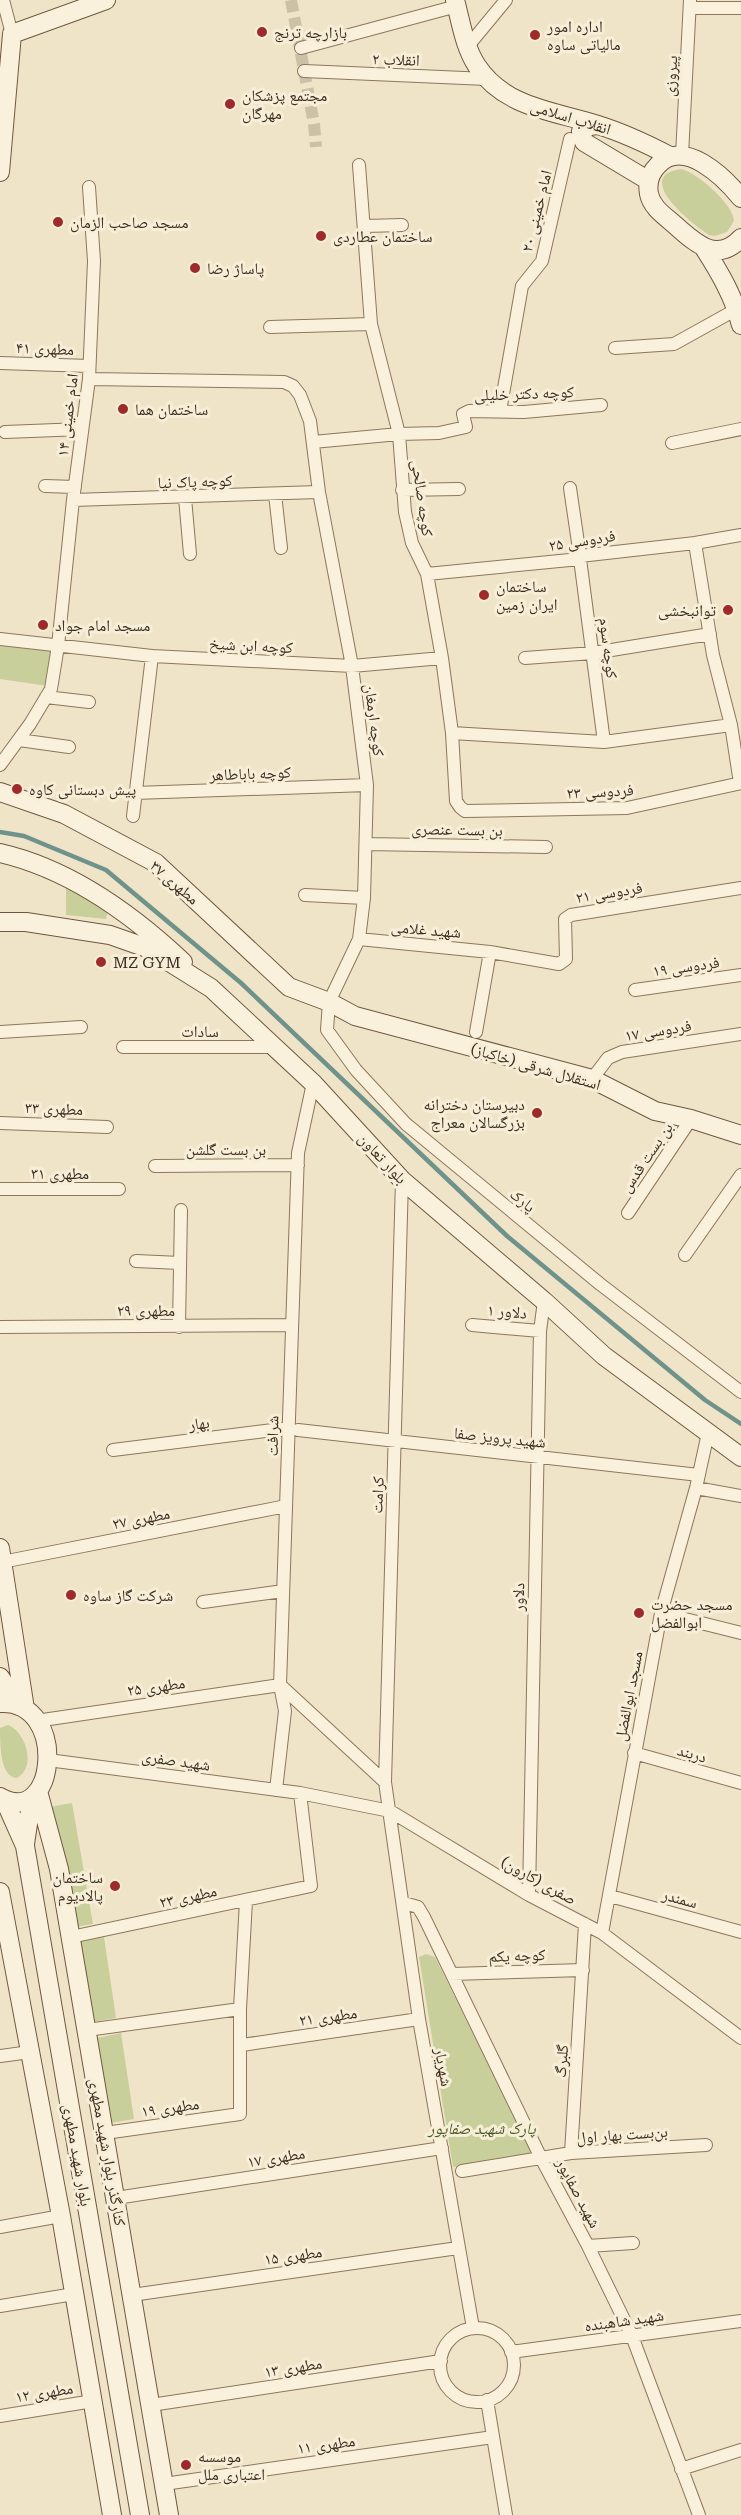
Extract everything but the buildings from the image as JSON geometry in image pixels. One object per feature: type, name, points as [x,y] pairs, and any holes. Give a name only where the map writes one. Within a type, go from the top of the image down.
[{"type":"street","points":[[1,172],[12,34],[3,0]]},
{"type":"street","points":[[12,34],[106,0]]},
{"type":"street","points":[[468,46],[506,0]]},
{"type":"street","points":[[301,48],[456,3]]},
{"type":"street","name":"انقلاب اسلامی","points":[[456,3],[468,46],[487,79],[499,90],[544,111],[598,125],[676,155],[693,157],[702,162],[740,196]]},
{"type":"street","points":[[691,4],[741,8]]},
{"type":"street","name":"پیروزی","points":[[676,155],[691,4]]},
{"type":"street","name":"انقلاب ۲","points":[[304,71],[487,79]]},
{"type":"street","points":[[598,125],[589,126],[580,132],[584,142],[649,181]]},
{"type":"street","name":"امام خمینی ۲۰","points":[[500,411],[522,286],[542,261],[570,139]]},
{"type":"street","points":[[615,348],[674,344],[739,317],[722,276],[704,248],[652,203],[648,192],[653,170],[660,162],[676,155]]},
{"type":"street","name":"کوچه صالحی","points":[[359,165],[371,324],[399,434],[402,490],[412,543],[427,574],[452,733],[456,801],[460,807]]},
{"type":"street","name":"امام خمینی ۱۴","points":[[0,765],[19,740],[51,689],[58,646],[89,373],[94,261],[89,187]]},
{"type":"street","points":[[365,226],[402,225]]},
{"type":"street","points":[[704,248],[715,250],[739,246]]},
{"type":"street","points":[[270,327],[371,324]]},
{"type":"street","name":"مطهری ۴۱","points":[[0,363],[89,373],[284,382],[293,386],[300,395],[310,421],[312,440]]},
{"type":"street","name":"کوچه دکتر خلیلی","points":[[399,434],[438,433],[466,428],[463,414],[469,411],[524,412],[601,405]]},
{"type":"street","points":[[4,432],[82,429]]},
{"type":"street","points":[[672,443],[741,429]]},
{"type":"street","points":[[312,440],[399,434]]},
{"type":"street","name":"کوچه ارمغان","points":[[312,440],[319,492],[351,666],[367,785],[364,898],[359,939],[329,1002]]},
{"type":"street","name":"کوچه پاک نیا","points":[[45,486],[74,494],[185,498],[319,492]]},
{"type":"street","name":"کوچه سوم","points":[[570,488],[604,742]]},
{"type":"street","points":[[402,490],[459,489]]},
{"type":"street","points":[[275,494],[281,548]]},
{"type":"street","points":[[185,498],[190,554]]},
{"type":"street","name":"فردوسی ۲۵","points":[[427,574],[580,558],[741,535]]},
{"type":"street","points":[[695,543],[710,634],[731,725],[740,783]]},
{"type":"street","points":[[525,658],[593,653],[710,634]]},
{"type":"street","name":"کوچه ابن شیخ","points":[[0,639],[152,656],[351,666],[442,658]]},
{"type":"street","points":[[132,816],[152,656]]},
{"type":"street","points":[[46,697],[89,702]]},
{"type":"street","points":[[452,733],[604,742],[731,725]]},
{"type":"street","points":[[19,740],[69,747]]},
{"type":"street","name":"فردوسی ۲۳","points":[[460,807],[465,811],[627,808],[740,783]]},
{"type":"street","name":"کوچه باباطاهر","points":[[135,793],[367,785]]},
{"type":"street","name":"مطهری ۳۷","points":[[0,792],[64,814],[156,863],[290,987],[329,1002]]},
{"type":"street","name":"بن بست عنصری","points":[[366,844],[546,847]]},
{"type":"street","points":[[0,853],[52,870],[104,899],[154,934],[211,988]]},
{"type":"street","name":"فردوسی ۲۱","points":[[490,952],[559,964],[566,958],[566,919],[571,915],[741,888]]},
{"type":"street","points":[[305,895],[364,898]]},
{"type":"street","name":"بلوار تعاون","points":[[0,922],[26,922],[110,935],[147,948],[211,988],[277,1047],[313,1083],[402,1180],[544,1301],[604,1356],[741,1458]]},
{"type":"street","name":"شهید غلامی","points":[[359,939],[490,952]]},
{"type":"street","points":[[476,1032],[490,952]]},
{"type":"street","name":"فردوسی ۱۹","points":[[635,990],[741,975]]},
{"type":"street","name":"استقلال شرقی (خاکباز)","points":[[329,1002],[355,1016],[592,1079],[655,1111],[691,1119],[741,1135]]},
{"type":"street","name":"پارک","points":[[329,1002],[327,1030],[356,1070],[406,1124],[600,1284],[741,1392]]},
{"type":"street","points":[[0,1032],[81,1027]]},
{"type":"street","name":"فردوسی ۱۷","points":[[592,1079],[598,1069],[614,1054],[741,1034]]},
{"type":"street","name":"سادات","points":[[123,1047],[277,1047]]},
{"type":"street","name":"شرافت","points":[[276,1790],[285,1711],[280,1685],[286,1506],[293,1429],[292,1325],[298,1165],[313,1083]]},
{"type":"street","name":"بن بست قدس","points":[[628,1213],[691,1119]]},
{"type":"street","name":"مطهری ۳۳","points":[[0,1123],[107,1126]]},
{"type":"street","name":"بن بست گلشن","points":[[155,1166],[298,1165]]},
{"type":"street","points":[[685,1255],[741,1175]]},
{"type":"street","name":"کرامت","points":[[390,1811],[386,1782],[402,1180]]},
{"type":"street","name":"مطهری ۳۱","points":[[0,1189],[119,1189]]},
{"type":"street","points":[[179,1327],[181,1210]]},
{"type":"street","points":[[136,1261],[180,1263]]},
{"type":"street","name":"دلاور","points":[[529,1895],[540,1331],[544,1301]]},
{"type":"street","name":"مطهری ۲۹","points":[[0,1327],[292,1325]]},
{"type":"street","name":"دلاور ۱","points":[[472,1325],[540,1331]]},
{"type":"street","name":"شهید پرویز صفا","points":[[293,1429],[699,1475]]},
{"type":"street","name":"بهار","points":[[113,1450],[293,1429]]},
{"type":"street","name":"مسجد ابوالفضل","points":[[602,1933],[661,1613],[696,1488],[708,1433]]},
{"type":"street","points":[[696,1488],[741,1496]]},
{"type":"street","name":"مطهری ۲۷","points":[[1,1555],[286,1506]]},
{"type":"street","points":[[1,1555],[20,1709]]},
{"type":"street","points":[[203,1602],[283,1591]]},
{"type":"street","points":[[661,1613],[741,1633]]},
{"type":"street","points":[[0,1677],[20,1709],[46,1743],[48,1760],[46,1776],[35,1794],[25,1846]]},
{"type":"street","points":[[280,1685],[386,1782]]},
{"type":"street","name":"مطهری ۲۵","points":[[20,1709],[280,1685]]},
{"type":"street","name":"دربند","points":[[634,1754],[741,1784]]},
{"type":"street","name":"شهید صفری","points":[[48,1760],[300,1793]]},
{"type":"street","name":"صفری (کارون)","points":[[300,1793],[390,1811],[529,1895],[602,1933],[741,2038]]},
{"type":"street","name":"مطهری ۲۳","points":[[71,1937],[311,1886],[300,1793]]},
{"type":"street","points":[[2,1798],[23,1801],[35,1794]]},
{"type":"street","name":"کنارگذر بلوار شهید مطهری","points":[[35,1794],[59,1869],[170,2515]]},
{"type":"street","name":"بلوار شهید مطهری","points":[[2,1798],[25,1846],[140,2515]]},
{"type":"street","name":"شهریار","points":[[390,1811],[420,2019],[473,2328]]},
{"type":"street","points":[[0,1892],[61,2216],[112,2515]]},
{"type":"street","name":"سمندر","points":[[610,1896],[741,1932]]},
{"type":"street","points":[[242,2045],[240,2009],[246,1901]]},
{"type":"street","name":"شهید صفاپور","points":[[404,1903],[418,1907],[541,2158],[632,2336],[697,2515]]},
{"type":"street","name":"گلبرگ","points":[[571,2153],[585,1924]]},
{"type":"street","name":"کوچه یکم","points":[[452,1974],[583,1970]]},
{"type":"street","points":[[87,2030],[240,2009]]},
{"type":"street","name":"مطهری ۲۱","points":[[242,2045],[420,2019]]},
{"type":"street","name":"مطهری ۱۹","points":[[105,2133],[240,2114],[242,2045]]},
{"type":"street","points":[[0,2056],[30,2052]]},
{"type":"street","name":"بن‌بست بهار اول","points":[[462,2171],[571,2153],[706,2145]]},
{"type":"street","name":"مطهری ۱۷","points":[[116,2198],[441,2148]]},
{"type":"street","points":[[0,2227],[61,2216]]},
{"type":"street","points":[[588,2246],[633,2243]]},
{"type":"street","name":"مطهری ۱۵","points":[[132,2295],[458,2248]]},
{"type":"street","points":[[0,2306],[74,2294]]},
{"type":"street","name":"شهید شاهبنده","points":[[512,2352],[741,2321]]},
{"type":"street","points":[[473,2328],[486,2329],[499,2335],[512,2352],[514,2365],[511,2378],[504,2390],[487,2400],[467,2400],[451,2391],[444,2380],[441,2361],[445,2347],[451,2339],[463,2331],[473,2328]]},
{"type":"street","name":"مطهری ۱۳","points":[[151,2405],[441,2361]]},
{"type":"street","points":[[487,2400],[506,2515]]},
{"type":"street","name":"مطهری ۱۲","points":[[0,2416],[93,2401]]},
{"type":"street","name":"مطهری ۱۱","points":[[164,2484],[493,2437]]},
{"type":"street","points":[[681,2469],[741,2450]]},
{"type":"green space","points":[[681,169],[696,176],[714,190],[728,207],[734,221],[727,232],[715,236],[709,235],[670,201],[662,181],[667,173]]},
{"type":"green space","points":[[0,641],[55,648],[48,686],[0,679]]},
{"type":"green space","points":[[66,883],[108,910],[106,919],[66,915]]},
{"type":"green space","points":[[8,1725],[20,1735],[27,1750],[27,1766],[17,1778],[7,1772],[2,1759],[0,1728]]},
{"type":"green space","points":[[72,1803],[93,1924],[75,1927],[49,1807]]},
{"type":"green space","points":[[104,1937],[116,2018],[92,2022],[79,1941]]},
{"type":"green space","name":"پارک شهید صفاپور","points":[[426,1954],[435,1957],[533,2155],[453,2167],[419,1957]]},
{"type":"green space","points":[[121,2033],[134,2119],[111,2123],[97,2038]]},
{"type":"waterway","points":[[0,832],[24,836],[106,870],[241,983],[507,1236],[705,1400],[741,1424]]},
{"type":"tunnel","points":[[291,0],[314,124],[316,147]]},
{"type":"place","name":"بازارچه ترنج","points":[[262,32]]},
{"type":"place","name":"اداره امور مالیاتی ساوه","points":[[535,35]]},
{"type":"place","name":"مجتمع پزشكان مهرگان","points":[[230,104]]},
{"type":"place","name":"مسجد صاحب الزمان","points":[[58,222]]},
{"type":"place","name":"ساختمان عطاردی","points":[[321,236]]},
{"type":"place","name":"پاساژ رضا","points":[[195,268]]},
{"type":"place","name":"ساختمان هما","points":[[123,409]]},
{"type":"place","name":"ساختمان ایران زمین","points":[[484,595]]},
{"type":"place","name":"توانبخشی","points":[[728,610]]},
{"type":"place","name":"مسجد امام جواد","points":[[43,625]]},
{"type":"place","name":"پیش دبستانی کاوه","points":[[17,789]]},
{"type":"place","name":"MZ GYM","points":[[101,962]]},
{"type":"place","name":"دبیرستان دخترانه بزرگسالان معراج","points":[[537,1113]]},
{"type":"place","name":"شرکت گاز ساوه","points":[[71,1595]]},
{"type":"place","name":"مسجد حضرت ابوالفضل","points":[[639,1613]]},
{"type":"place","name":"ساختمان پالادیوم","points":[[115,1886]]},
{"type":"place","name":"موسسه اعتباری ملل","points":[[186,2465]]}]
